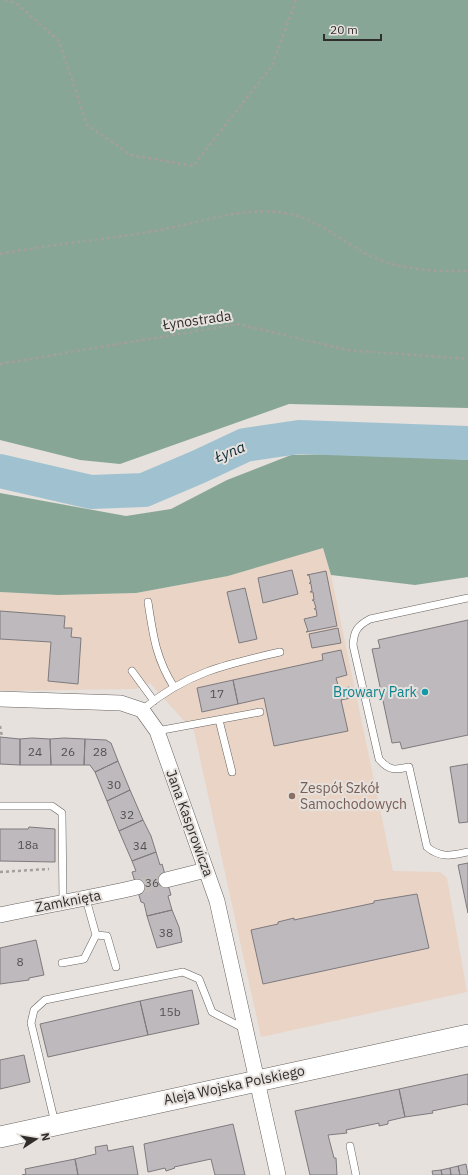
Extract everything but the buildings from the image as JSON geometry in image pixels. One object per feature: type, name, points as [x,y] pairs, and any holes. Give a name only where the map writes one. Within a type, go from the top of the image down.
[{"type":"main road","name":"Aleja Wojska Polskiego","points":[[0,1137],[468,1035]]},
{"type":"street","points":[[0,699],[148,705]]},
{"type":"street","name":"Jana Kasprowicza","points":[[148,705],[217,901],[278,1175]]},
{"type":"street","points":[[166,880],[206,870]]},
{"type":"street","name":"Zamknięta","points":[[0,915],[63,902],[86,899],[137,887]]},
{"type":"lane","points":[[468,598],[370,619],[359,624],[354,633],[354,645],[379,759],[386,767],[398,769],[409,767],[427,847],[434,853],[443,856],[468,852]]},
{"type":"lane","points":[[148,602],[155,646],[164,671],[174,687]]},
{"type":"lane","points":[[132,670],[148,705],[187,679],[230,663],[280,652]]},
{"type":"lane","points":[[157,731],[260,712]]},
{"type":"lane","points":[[219,720],[232,772]]},
{"type":"lane","points":[[0,806],[52,806],[62,813],[63,902]]},
{"type":"lane","points":[[62,963],[84,959],[96,935],[86,899]]},
{"type":"lane","points":[[96,935],[107,936],[116,967]]},
{"type":"lane","points":[[55,1125],[31,1023],[34,1010],[45,1000],[183,972],[199,979],[212,1012],[246,1030]]},
{"type":"lane","points":[[350,1146],[356,1175]]},
{"type":"path","points":[[6,0],[16,4],[59,41],[87,125],[131,155],[193,166],[272,66],[296,0]]},
{"type":"path","points":[[0,254],[165,229],[226,215],[260,212],[290,214],[318,223],[373,257],[398,266],[449,272],[468,271]]},
{"type":"path","name":"Łynostrada","points":[[0,364],[238,324],[347,350],[468,359]]},
{"type":"path","points":[[0,726],[2,737]]},
{"type":"path","points":[[0,872],[38,871],[62,868]]},
{"type":"shaded area","name":"Zespół Szkół Samochodowych","points":[[323,548],[331,575],[393,871],[440,872],[447,878],[467,992],[261,1037],[192,722],[185,722],[150,683],[136,689],[0,691],[0,592],[58,595],[136,593],[228,576]]},
{"type":"green space","points":[[0,0],[468,0],[468,408],[289,404],[120,464],[80,460],[0,440]]},
{"type":"green space","points":[[384,453],[468,460],[468,577],[415,585],[331,575],[323,548],[228,576],[136,593],[58,595],[0,592],[0,493],[126,516],[171,509],[227,480],[291,455]]},
{"type":"waterway","name":"Łyna","points":[[0,471],[91,492],[144,490],[245,445],[299,437],[468,443]]},
{"type":"tunnel","points":[[137,887],[166,880]]},
{"type":"place","name":"Browary Park","points":[[425,692]]},
{"type":"place","name":"Zespół Szkół Samochodowych","points":[[292,796]]}]
